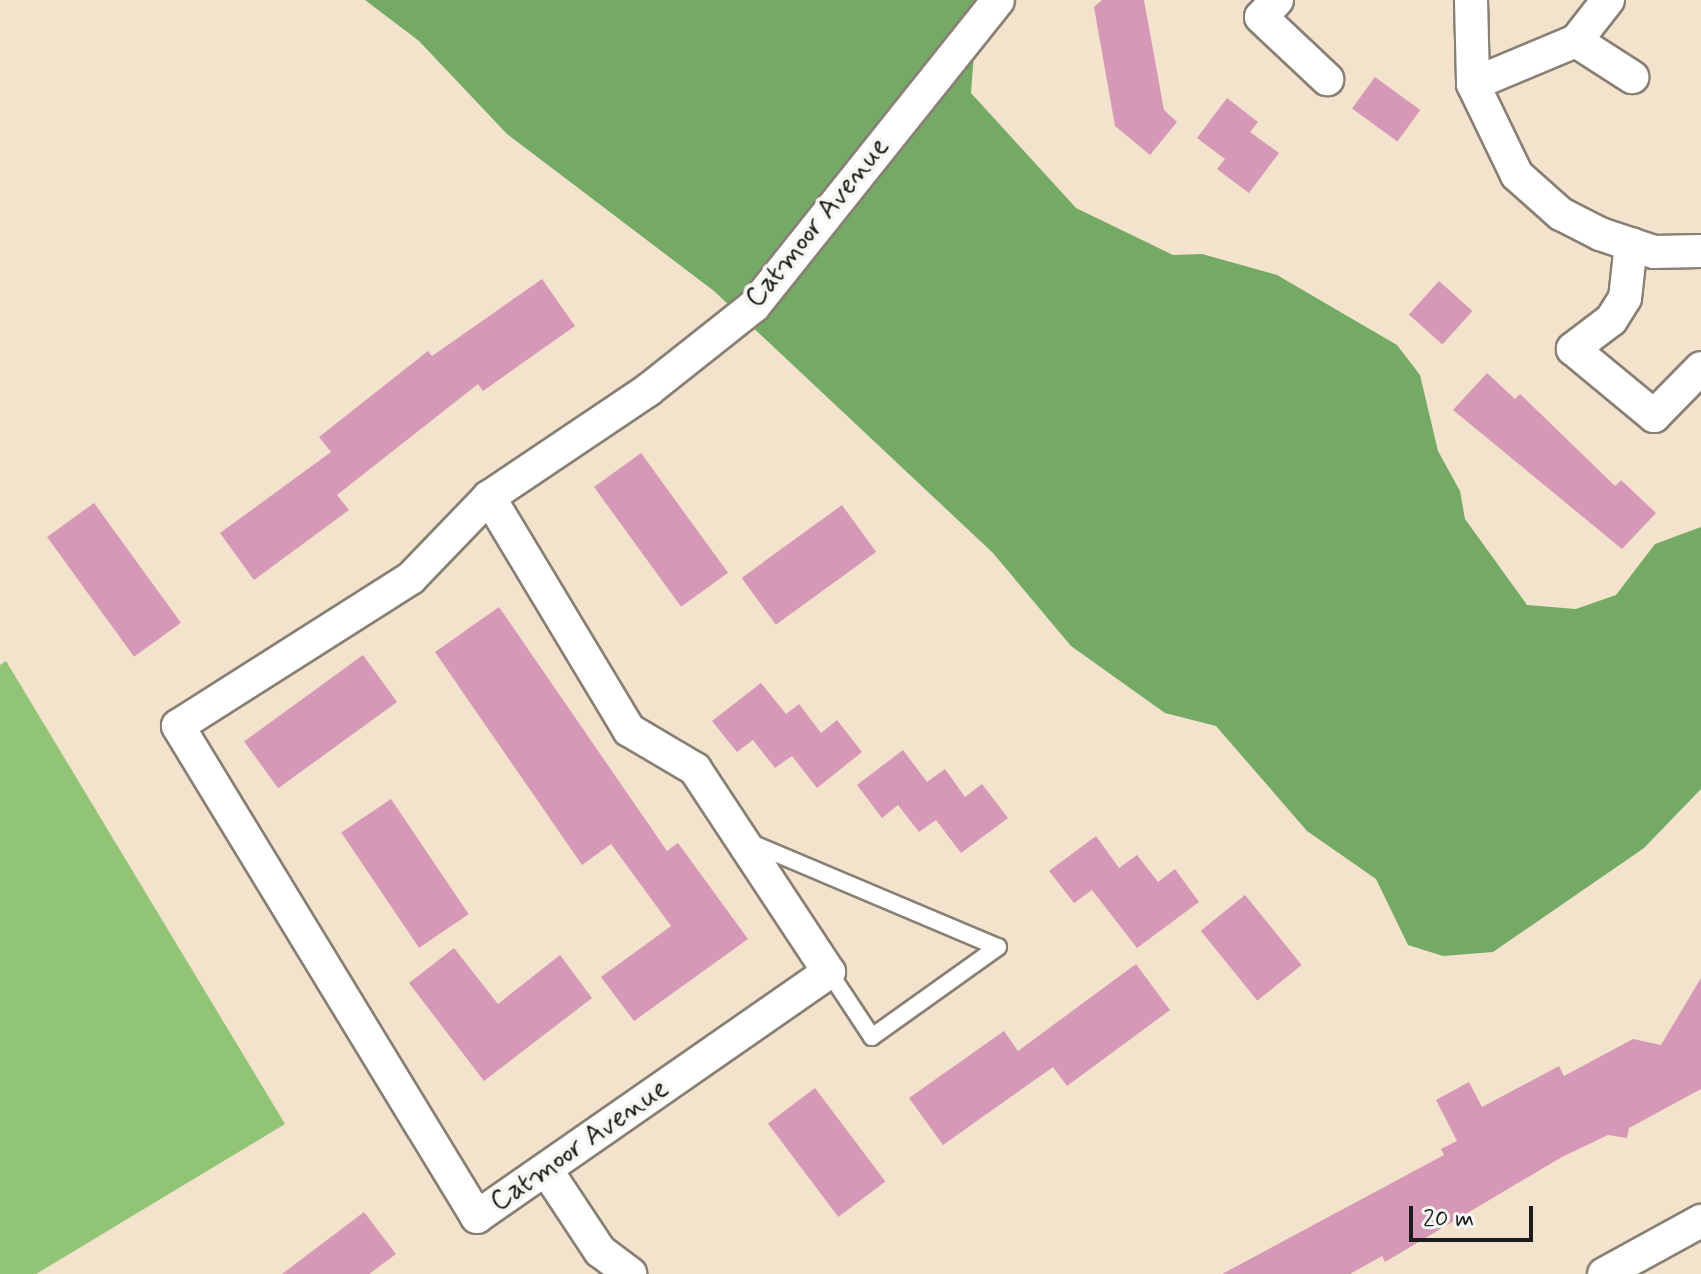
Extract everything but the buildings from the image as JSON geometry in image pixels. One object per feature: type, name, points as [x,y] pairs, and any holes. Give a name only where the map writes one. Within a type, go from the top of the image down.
[{"type":"street","name":"Catmoor Avenue","points":[[829,972],[477,1217],[178,726],[411,578],[489,497],[648,390],[754,306],[998,0]]},
{"type":"street","points":[[1277,0],[1261,17],[1327,79]]},
{"type":"street","points":[[1471,0],[1473,84],[1517,175],[1561,214],[1631,244],[1701,251]]},
{"type":"street","points":[[1473,84],[1576,41],[1608,0]]},
{"type":"street","points":[[1576,41],[1632,77]]},
{"type":"street","points":[[1631,244],[1625,298],[1611,320],[1573,349],[1654,416],[1701,368]]},
{"type":"street","points":[[489,497],[629,730],[695,769],[749,842],[829,972]]},
{"type":"street","points":[[547,1171],[600,1251],[630,1274]]},
{"type":"street","points":[[1604,1274],[1701,1221]]},
{"type":"lane","points":[[749,842],[998,947],[872,1037],[829,972]]},
{"type":"green space","points":[[365,0],[978,0],[971,93],[1076,208],[1173,255],[1202,254],[1277,275],[1397,345],[1420,375],[1438,451],[1460,491],[1465,519],[1527,605],[1576,609],[1616,595],[1655,544],[1701,527],[1701,789],[1644,848],[1493,952],[1443,956],[1408,945],[1376,879],[1307,831],[1216,726],[1165,713],[1071,646],[993,553],[714,291],[507,134],[419,41]]},
{"type":"green space","points":[[6,661],[285,1124],[36,1274],[0,1274],[0,665]]}]
